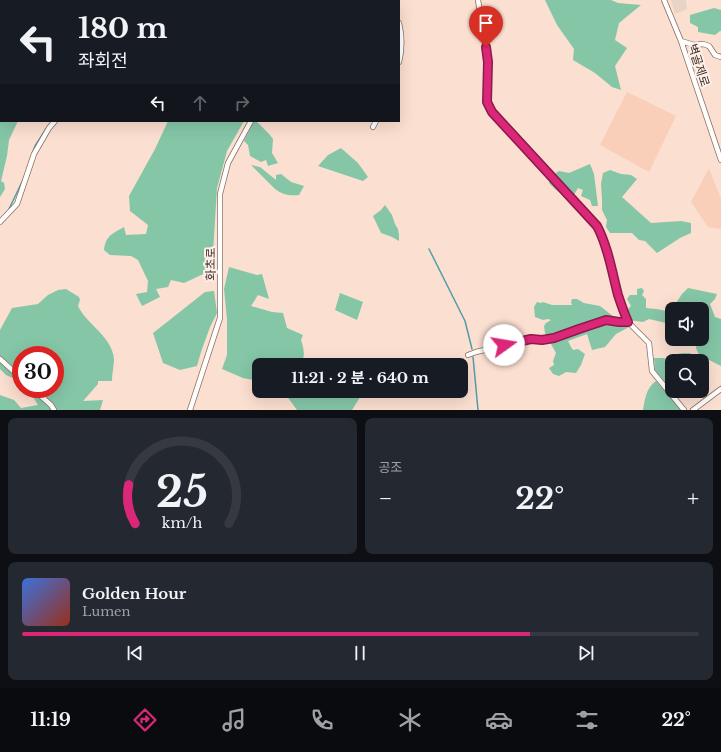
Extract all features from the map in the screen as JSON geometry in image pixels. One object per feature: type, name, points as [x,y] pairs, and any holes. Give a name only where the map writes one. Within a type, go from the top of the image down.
[{"type":"street","points":[[478,0],[488,62],[487,102],[492,112],[597,226],[608,255],[628,322],[649,343],[652,372],[684,410]]},
{"type":"street","name":"벽골제로","points":[[664,0],[681,41],[721,160]]},
{"type":"street","points":[[400,29],[400,58]]},
{"type":"street","points":[[681,41],[694,45],[703,44],[709,46],[715,55],[721,58]]},
{"type":"street","points":[[0,222],[17,204],[34,154],[54,122]]},
{"type":"street","name":"화초로","points":[[190,410],[220,318],[220,194],[228,163],[251,122]]},
{"type":"street","points":[[373,127],[376,122]]},
{"type":"street","points":[[468,354],[531,339],[542,340],[554,338],[606,320],[628,322]]},
{"type":"street","points":[[0,359],[12,370]]},
{"type":"street","points":[[693,410],[721,389]]},
{"type":"street","points":[[43,398],[54,410]]},
{"type":"shaded area","points":[[671,0],[686,0],[687,9],[675,14]]},
{"type":"shaded area","points":[[627,92],[676,116],[649,172],[600,145]]},
{"type":"shaded area","points":[[709,168],[721,199],[721,229],[708,227],[691,202]]},
{"type":"green space","points":[[545,0],[611,0],[618,3],[641,5],[619,23],[615,40],[627,48],[615,66],[621,90],[612,87],[595,73],[573,60],[574,49],[557,25]]},
{"type":"green space","points":[[714,8],[721,10],[721,31],[715,35],[698,32],[698,27],[690,23],[690,15]]},
{"type":"green space","points":[[0,122],[18,122],[9,140],[1,181],[4,183],[5,189],[0,197]]},
{"type":"green space","points":[[168,122],[243,122],[227,151],[217,188],[212,270],[184,283],[171,280],[168,287],[156,289],[160,297],[142,306],[136,294],[147,292],[148,281],[138,260],[131,256],[110,255],[104,250],[108,238],[113,233],[124,227],[126,235],[146,234],[148,225],[130,211],[129,196],[155,149]]},
{"type":"green space","points":[[254,122],[257,122],[273,139],[272,153],[278,163],[268,166],[266,160],[261,162],[250,156],[248,145],[244,141]]},
{"type":"green space","points":[[341,148],[358,163],[368,177],[363,181],[318,166],[328,155]]},
{"type":"green space","points":[[590,164],[594,174],[598,206],[592,206],[590,200],[581,196],[583,190],[578,188],[574,197],[564,196],[549,183],[553,175],[559,171],[569,173]]},
{"type":"green space","points":[[251,165],[260,167],[276,180],[276,175],[281,174],[291,182],[304,186],[299,195],[284,194],[275,189]]},
{"type":"green space","points":[[610,170],[621,174],[631,175],[637,179],[622,197],[651,223],[681,221],[691,223],[691,233],[680,238],[657,253],[645,241],[639,240],[632,233],[610,233],[606,227],[607,220],[602,210],[601,184],[603,173]]},
{"type":"green space","points":[[385,205],[392,215],[398,229],[399,241],[381,233],[373,216]]},
{"type":"green space","points":[[229,267],[257,275],[262,274],[269,299],[258,295],[251,306],[272,312],[283,313],[287,328],[303,335],[301,340],[304,352],[304,358],[252,358],[252,380],[243,378],[222,369],[227,355],[227,319],[224,289]]},
{"type":"green space","points":[[642,288],[644,291],[642,295],[646,299],[646,308],[665,311],[665,323],[649,319],[643,322],[629,320],[626,311],[631,306],[627,299],[630,295],[637,295],[637,289]]},
{"type":"green space","points":[[688,288],[717,294],[715,299],[710,304],[715,317],[721,319],[721,366],[709,360],[709,354],[699,354],[696,346],[709,346],[709,302],[677,302]]},
{"type":"green space","points":[[66,289],[79,297],[80,300],[78,306],[82,313],[104,337],[112,351],[114,359],[112,381],[98,381],[98,384],[83,401],[103,400],[100,410],[0,410],[0,395],[14,400],[21,408],[38,405],[34,398],[64,398],[64,346],[12,346],[12,378],[6,375],[0,369],[0,330],[12,308],[38,304],[48,295],[58,290]]},
{"type":"green space","points":[[214,291],[217,313],[210,327],[197,366],[180,370],[163,363],[153,333],[205,292]]},
{"type":"green space","points":[[340,293],[363,302],[357,320],[335,310]]},
{"type":"green space","points":[[572,299],[577,299],[584,303],[600,306],[629,327],[616,334],[605,347],[592,350],[587,334],[568,341],[573,350],[578,349],[585,354],[576,373],[566,372],[559,376],[553,374],[549,368],[554,365],[553,361],[556,353],[545,333],[544,326],[551,320],[543,320],[535,317],[534,307],[537,302],[552,305],[572,305]]},
{"type":"green space","points":[[690,353],[691,354],[677,354]]},
{"type":"green space","points":[[654,358],[664,358],[665,382],[655,370]]},
{"type":"green space","points":[[656,381],[665,391],[665,398],[671,398],[681,410],[643,410],[648,390]]},
{"type":"green space","points":[[288,398],[360,398],[352,410],[297,410]]},
{"type":"waterway","points":[[33,152],[35,146],[46,129]]},
{"type":"waterway","points":[[9,209],[23,180]]},
{"type":"waterway","points":[[429,249],[465,321],[472,349]]},
{"type":"waterway","points":[[473,357],[478,410]]},
{"type":"route","points":[[486,47],[488,62],[487,102],[492,112],[597,226],[608,255],[623,310],[628,322],[606,320],[554,338],[542,340],[531,339],[504,345]]}]
